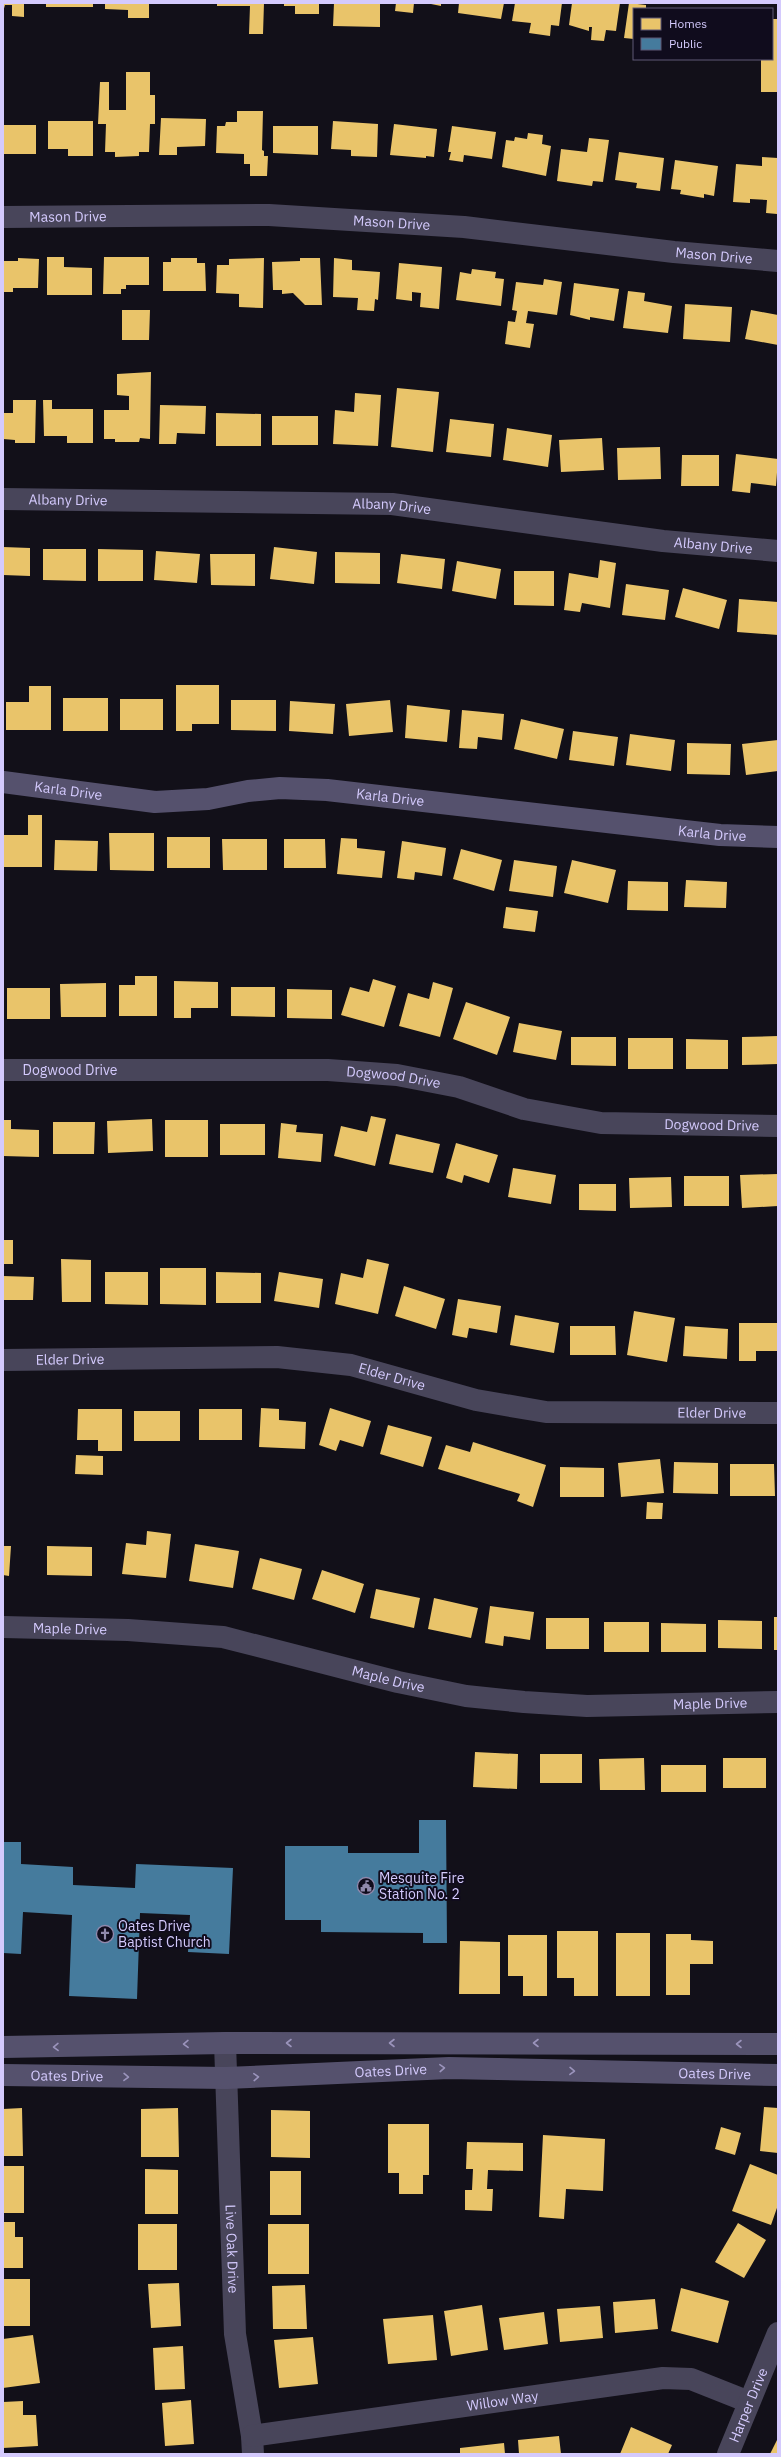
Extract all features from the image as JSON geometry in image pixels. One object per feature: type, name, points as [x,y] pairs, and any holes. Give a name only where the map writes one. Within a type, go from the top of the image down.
[{"type":"main road","name":"Karla Drive","points":[[3,782],[155,802],[208,799],[248,791],[280,788],[327,790],[720,835],[778,837]]},
{"type":"main road","name":"Oates Drive","points":[[3,2047],[225,2043],[778,2044]]},
{"type":"main road","name":"Oates Drive","points":[[3,2075],[226,2078],[449,2068],[778,2075]]},
{"type":"street","name":"Mason Drive","points":[[3,216],[285,216],[464,227],[674,252],[778,261]]},
{"type":"street","name":"Albany Drive","points":[[3,499],[392,504],[663,541],[778,551]]},
{"type":"street","name":"Dogwood Drive","points":[[3,1070],[328,1070],[374,1073],[397,1075],[459,1086],[524,1109],[601,1123],[778,1126]]},
{"type":"street","name":"Elder Drive","points":[[3,1360],[277,1357],[351,1365],[476,1400],[546,1412],[778,1413]]},
{"type":"street","name":"Maple Drive","points":[[3,1627],[128,1630],[223,1637],[398,1682],[466,1696],[524,1702],[588,1706],[778,1702]]},
{"type":"street","name":"Live Oak Drive","points":[[225,2043],[235,2334],[252,2445]]},
{"type":"street","name":"Harper Drive","points":[[728,2454],[778,2333]]},
{"type":"street","name":"Willow Way","points":[[252,2445],[663,2378],[691,2379],[749,2402]]},
{"type":"building: Homes","points":[[3,3],[24,3],[24,17],[12,16],[12,5],[5,5],[3,12]]},
{"type":"building: Homes","points":[[46,3],[93,3],[93,7],[46,7]]},
{"type":"building: Homes","points":[[105,3],[149,3],[149,18],[128,18],[128,10],[105,9]]},
{"type":"building: Homes","points":[[217,3],[264,3],[263,34],[249,34],[250,6],[217,6]]},
{"type":"building: Homes","points":[[284,3],[319,3],[319,14],[295,14],[295,6],[284,6]]},
{"type":"building: Homes","points":[[334,3],[380,3],[380,27],[333,26]]},
{"type":"building: Homes","points":[[396,3],[414,3],[413,13],[395,11]]},
{"type":"building: Homes","points":[[426,3],[441,3],[441,6]]},
{"type":"building: Homes","points":[[459,3],[504,3],[501,19],[458,13]]},
{"type":"building: Homes","points":[[515,3],[562,3],[559,26],[551,25],[550,36],[529,33],[531,23],[512,21]]},
{"type":"building: Homes","points":[[572,3],[620,3],[616,31],[606,30],[604,41],[591,40],[592,27],[589,27],[589,31],[569,25]]},
{"type":"building: Homes","points":[[629,3],[646,5],[646,8],[633,8],[633,39],[624,38]]},
{"type":"building: Homes","points":[[773,19],[778,19],[778,92],[761,92],[761,60],[773,60]]},
{"type":"building: Homes","points":[[126,72],[150,72],[150,95],[155,95],[155,124],[150,124],[149,152],[139,152],[139,156],[115,157],[115,152],[105,152],[106,124],[98,124],[100,82],[109,82],[109,110],[126,110]]},
{"type":"building: Homes","points":[[237,111],[263,111],[262,150],[264,151],[264,156],[268,156],[267,176],[250,176],[250,164],[244,164],[244,154],[216,153],[217,126],[225,126],[226,122],[237,122]]},
{"type":"building: Homes","points":[[161,118],[206,119],[205,146],[177,147],[177,155],[159,155]]},
{"type":"building: Homes","points":[[48,121],[93,121],[93,156],[68,156],[68,149],[48,149]]},
{"type":"building: Homes","points":[[333,121],[378,124],[377,157],[351,156],[351,150],[331,149]]},
{"type":"building: Homes","points":[[394,124],[437,129],[434,157],[426,156],[426,158],[390,155]]},
{"type":"building: Homes","points":[[3,125],[36,125],[36,154],[3,154]]},
{"type":"building: Homes","points":[[273,126],[318,126],[318,155],[273,153]]},
{"type":"building: Homes","points":[[452,126],[496,132],[492,159],[464,155],[463,162],[449,160],[451,152],[448,152]]},
{"type":"building: Homes","points":[[528,133],[543,135],[542,144],[551,146],[546,176],[502,167],[506,140],[514,141],[515,137],[527,139]]},
{"type":"building: Homes","points":[[589,138],[609,140],[603,182],[593,181],[592,186],[557,181],[561,149],[587,152]]},
{"type":"building: Homes","points":[[619,152],[664,158],[660,191],[636,188],[637,183],[615,180]]},
{"type":"building: Homes","points":[[762,157],[778,158],[777,214],[766,213],[767,200],[750,199],[750,203],[733,202],[736,164],[762,166]]},
{"type":"building: Homes","points":[[675,160],[718,166],[714,196],[704,194],[704,198],[680,194],[681,190],[671,189]]},
{"type":"building: Homes","points":[[47,257],[64,257],[64,267],[92,268],[92,295],[47,295]]},
{"type":"building: Homes","points":[[104,257],[149,257],[149,285],[126,285],[126,289],[121,289],[121,294],[103,294]]},
{"type":"building: Homes","points":[[18,258],[39,259],[38,288],[13,288],[13,292],[3,292],[3,261],[18,261]]},
{"type":"building: Homes","points":[[171,258],[197,258],[197,263],[205,263],[206,291],[163,291],[163,262],[171,262]]},
{"type":"building: Homes","points":[[264,258],[263,308],[239,307],[239,294],[216,293],[217,265],[229,265],[229,259]]},
{"type":"building: Homes","points":[[300,258],[320,258],[322,305],[305,305],[293,293],[282,294],[282,290],[273,290],[272,262],[300,261]]},
{"type":"building: Homes","points":[[334,258],[352,260],[352,270],[380,272],[378,300],[375,299],[374,311],[357,310],[358,298],[333,297]]},
{"type":"building: Homes","points":[[399,263],[442,267],[439,309],[420,307],[421,293],[412,292],[412,301],[396,299]]},
{"type":"building: Homes","points":[[472,269],[496,272],[495,278],[504,279],[501,306],[456,300],[460,272],[471,274]]},
{"type":"building: Homes","points":[[544,279],[562,282],[557,315],[528,311],[526,323],[534,324],[530,348],[505,344],[508,321],[515,322],[517,311],[512,310],[516,282],[543,285]]},
{"type":"building: Homes","points":[[574,283],[619,289],[614,321],[590,317],[590,320],[570,315]]},
{"type":"building: Homes","points":[[628,291],[645,293],[644,301],[672,306],[668,333],[623,328]]},
{"type":"building: Homes","points":[[685,304],[732,307],[730,342],[683,339]]},
{"type":"building: Homes","points":[[122,310],[150,310],[149,340],[122,340]]},
{"type":"building: Homes","points":[[751,310],[778,315],[778,345],[745,339]]},
{"type":"building: Homes","points":[[151,372],[150,439],[140,438],[139,442],[115,442],[115,439],[104,439],[104,410],[129,410],[129,396],[117,395],[117,374]]},
{"type":"building: Homes","points":[[397,388],[439,392],[433,452],[391,447]]},
{"type":"building: Homes","points":[[355,393],[381,395],[378,446],[333,444],[335,410],[354,412]]},
{"type":"building: Homes","points":[[13,400],[36,400],[35,443],[15,443],[15,440],[3,439],[3,413],[13,413]]},
{"type":"building: Homes","points":[[43,400],[52,400],[52,409],[93,409],[93,443],[67,443],[67,436],[44,436]]},
{"type":"building: Homes","points":[[160,405],[206,406],[205,434],[177,433],[176,444],[159,444]]},
{"type":"building: Homes","points":[[216,413],[261,414],[261,446],[216,446]]},
{"type":"building: Homes","points":[[272,416],[318,416],[318,445],[272,445]]},
{"type":"building: Homes","points":[[450,419],[494,424],[491,457],[446,452]]},
{"type":"building: Homes","points":[[507,428],[552,435],[548,467],[503,460]]},
{"type":"building: Homes","points":[[602,438],[604,470],[561,472],[559,440]]},
{"type":"building: Homes","points":[[660,447],[661,479],[618,480],[617,448]]},
{"type":"building: Homes","points":[[736,454],[778,459],[776,486],[751,483],[750,493],[732,491]]},
{"type":"building: Homes","points":[[682,455],[719,455],[719,486],[681,486]]},
{"type":"building: Homes","points":[[3,547],[30,548],[30,576],[3,575]]},
{"type":"building: Homes","points":[[274,547],[317,552],[314,584],[270,579]]},
{"type":"building: Homes","points":[[43,549],[86,549],[86,581],[43,580]]},
{"type":"building: Homes","points":[[98,549],[143,550],[143,581],[98,581]]},
{"type":"building: Homes","points":[[156,551],[200,554],[197,583],[154,580]]},
{"type":"building: Homes","points":[[335,552],[380,553],[380,584],[335,583]]},
{"type":"building: Homes","points":[[210,554],[255,554],[255,586],[211,585]]},
{"type":"building: Homes","points":[[401,554],[445,559],[442,589],[397,583]]},
{"type":"building: Homes","points":[[600,560],[616,563],[610,608],[582,603],[580,612],[564,610],[569,573],[598,578]]},
{"type":"building: Homes","points":[[457,561],[501,569],[496,599],[452,591]]},
{"type":"building: Homes","points":[[514,571],[554,571],[554,606],[514,605]]},
{"type":"building: Homes","points":[[626,584],[669,590],[665,620],[622,615]]},
{"type":"building: Homes","points":[[683,588],[727,600],[719,629],[675,617]]},
{"type":"building: Homes","points":[[739,599],[778,602],[778,635],[737,632]]},
{"type":"building: Homes","points":[[176,685],[219,685],[219,724],[192,724],[192,731],[176,731]]},
{"type":"building: Homes","points":[[29,686],[51,686],[51,730],[6,730],[6,702],[29,702]]},
{"type":"building: Homes","points":[[63,698],[108,698],[108,731],[63,731]]},
{"type":"building: Homes","points":[[120,699],[163,699],[163,730],[120,730]]},
{"type":"building: Homes","points":[[231,700],[276,700],[276,731],[231,730]]},
{"type":"building: Homes","points":[[390,700],[393,732],[349,736],[346,704]]},
{"type":"building: Homes","points":[[290,701],[335,704],[333,734],[289,731]]},
{"type":"building: Homes","points":[[407,705],[450,710],[447,742],[405,738]]},
{"type":"building: Homes","points":[[462,710],[504,714],[502,740],[478,737],[477,749],[459,748]]},
{"type":"building: Homes","points":[[521,719],[564,729],[557,759],[514,749]]},
{"type":"building: Homes","points":[[573,731],[618,737],[614,766],[569,760]]},
{"type":"building: Homes","points":[[630,734],[675,740],[671,771],[626,765]]},
{"type":"building: Homes","points":[[778,740],[778,771],[746,775],[742,744]]},
{"type":"building: Homes","points":[[687,743],[731,744],[730,775],[687,774]]},
{"type":"building: Homes","points":[[28,815],[42,815],[42,867],[3,867],[3,835],[28,835]]},
{"type":"building: Homes","points":[[109,833],[154,833],[154,871],[110,870]]},
{"type":"building: Homes","points":[[167,837],[210,837],[210,868],[167,868]]},
{"type":"building: Homes","points":[[341,838],[357,839],[357,848],[385,851],[382,878],[337,874]]},
{"type":"building: Homes","points":[[222,839],[267,839],[267,870],[223,870]]},
{"type":"building: Homes","points":[[284,839],[325,839],[326,868],[284,868]]},
{"type":"building: Homes","points":[[55,840],[98,841],[97,871],[54,870]]},
{"type":"building: Homes","points":[[402,841],[446,848],[442,876],[415,872],[414,880],[397,878]]},
{"type":"building: Homes","points":[[461,849],[502,860],[494,891],[453,879]]},
{"type":"building: Homes","points":[[514,860],[557,866],[553,897],[509,891]]},
{"type":"building: Homes","points":[[572,860],[616,870],[608,903],[564,893]]},
{"type":"building: Homes","points":[[686,880],[727,882],[726,908],[684,907]]},
{"type":"building: Homes","points":[[628,881],[668,882],[668,911],[627,910]]},
{"type":"building: Homes","points":[[506,907],[538,911],[535,932],[503,928]]},
{"type":"building: Homes","points":[[135,976],[157,976],[157,1016],[119,1016],[119,985],[135,985]]},
{"type":"building: Homes","points":[[373,979],[396,986],[384,1027],[341,1015],[350,987],[369,992]]},
{"type":"building: Homes","points":[[174,981],[218,982],[218,1008],[191,1008],[191,1018],[174,1018]]},
{"type":"building: Homes","points":[[433,982],[453,988],[440,1037],[399,1026],[408,993],[429,999]]},
{"type":"building: Homes","points":[[106,983],[106,1017],[61,1017],[60,984]]},
{"type":"building: Homes","points":[[231,987],[275,987],[275,1017],[231,1016]]},
{"type":"building: Homes","points":[[7,988],[50,988],[50,1019],[7,1019]]},
{"type":"building: Homes","points":[[287,989],[332,990],[332,1019],[287,1018]]},
{"type":"building: Homes","points":[[466,1002],[510,1017],[497,1055],[453,1039]]},
{"type":"building: Homes","points":[[519,1023],[562,1031],[556,1060],[513,1052]]},
{"type":"building: Homes","points":[[778,1036],[778,1064],[742,1065],[742,1037]]},
{"type":"building: Homes","points":[[571,1037],[616,1037],[616,1066],[571,1065]]},
{"type":"building: Homes","points":[[628,1038],[673,1038],[673,1069],[628,1069]]},
{"type":"building: Homes","points":[[686,1039],[728,1040],[728,1069],[686,1069]]},
{"type":"building: Homes","points":[[371,1116],[386,1119],[375,1166],[334,1156],[341,1126],[367,1132]]},
{"type":"building: Homes","points":[[152,1119],[153,1151],[108,1153],[107,1121]]},
{"type":"building: Homes","points":[[3,1120],[11,1120],[11,1129],[39,1130],[39,1157],[3,1156]]},
{"type":"building: Homes","points":[[165,1120],[208,1120],[208,1157],[165,1157]]},
{"type":"building: Homes","points":[[53,1122],[95,1122],[94,1154],[53,1154]]},
{"type":"building: Homes","points":[[281,1123],[297,1125],[296,1132],[323,1134],[321,1162],[278,1158]]},
{"type":"building: Homes","points":[[220,1124],[265,1124],[265,1155],[220,1155]]},
{"type":"building: Homes","points":[[396,1134],[440,1144],[433,1173],[389,1164]]},
{"type":"building: Homes","points":[[456,1143],[498,1155],[489,1183],[464,1175],[462,1183],[446,1178]]},
{"type":"building: Homes","points":[[513,1168],[556,1175],[551,1204],[508,1197]]},
{"type":"building: Homes","points":[[778,1174],[778,1206],[742,1208],[740,1175]]},
{"type":"building: Homes","points":[[684,1176],[729,1176],[729,1206],[684,1206]]},
{"type":"building: Homes","points":[[671,1177],[672,1207],[630,1208],[629,1178]]},
{"type":"building: Homes","points":[[579,1184],[616,1184],[616,1211],[579,1210]]},
{"type":"building: Homes","points":[[3,1240],[13,1240],[13,1264],[3,1264]]},
{"type":"building: Homes","points":[[61,1259],[91,1260],[91,1302],[62,1302]]},
{"type":"building: Homes","points":[[367,1259],[389,1264],[378,1314],[335,1304],[341,1273],[363,1278]]},
{"type":"building: Homes","points":[[160,1268],[206,1268],[206,1305],[160,1304]]},
{"type":"building: Homes","points":[[105,1272],[148,1272],[148,1305],[105,1304]]},
{"type":"building: Homes","points":[[216,1272],[261,1273],[261,1303],[216,1303]]},
{"type":"building: Homes","points":[[279,1272],[323,1279],[319,1308],[274,1301]]},
{"type":"building: Homes","points":[[3,1276],[34,1277],[33,1300],[3,1300]]},
{"type":"building: Homes","points":[[404,1286],[445,1299],[436,1329],[395,1316]]},
{"type":"building: Homes","points":[[458,1299],[501,1306],[497,1333],[469,1328],[467,1338],[452,1335]]},
{"type":"building: Homes","points":[[634,1311],[675,1318],[667,1362],[627,1355]]},
{"type":"building: Homes","points":[[515,1315],[559,1323],[554,1353],[510,1345]]},
{"type":"building: Homes","points":[[739,1323],[778,1323],[778,1351],[756,1351],[756,1361],[739,1361]]},
{"type":"building: Homes","points":[[570,1326],[615,1326],[616,1355],[570,1355]]},
{"type":"building: Homes","points":[[685,1326],[728,1329],[727,1359],[683,1356]]},
{"type":"building: Homes","points":[[261,1408],[279,1409],[279,1420],[306,1422],[305,1449],[259,1447]]},
{"type":"building: Homes","points":[[330,1408],[371,1421],[363,1447],[340,1440],[336,1451],[319,1445]]},
{"type":"building: Homes","points":[[78,1409],[122,1409],[122,1451],[98,1451],[98,1440],[77,1440]]},
{"type":"building: Homes","points":[[199,1409],[242,1409],[242,1440],[199,1440]]},
{"type":"building: Homes","points":[[134,1411],[180,1411],[180,1441],[134,1441]]},
{"type":"building: Homes","points":[[388,1425],[432,1437],[423,1467],[380,1454]]},
{"type":"building: Homes","points":[[473,1442],[546,1465],[533,1507],[517,1501],[520,1494],[438,1469],[446,1445],[470,1452]]},
{"type":"building: Homes","points":[[76,1455],[103,1456],[103,1475],[75,1474]]},
{"type":"building: Homes","points":[[660,1459],[664,1493],[621,1497],[618,1463]]},
{"type":"building: Homes","points":[[674,1462],[718,1463],[718,1494],[673,1493]]},
{"type":"building: Homes","points":[[730,1464],[774,1464],[775,1496],[730,1496]]},
{"type":"building: Homes","points":[[560,1467],[604,1468],[604,1497],[560,1497]]},
{"type":"building: Homes","points":[[647,1502],[663,1503],[662,1519],[646,1519]]},
{"type":"building: Homes","points":[[147,1531],[171,1534],[166,1578],[122,1574],[126,1543],[146,1545]]},
{"type":"building: Homes","points":[[195,1544],[239,1551],[233,1588],[189,1581]]},
{"type":"building: Homes","points":[[3,1546],[11,1546],[9,1576],[3,1575]]},
{"type":"building: Homes","points":[[47,1546],[92,1547],[92,1576],[47,1575]]},
{"type":"building: Homes","points":[[260,1558],[302,1569],[294,1600],[252,1589]]},
{"type":"building: Homes","points":[[322,1570],[364,1584],[355,1613],[312,1599]]},
{"type":"building: Homes","points":[[376,1589],[420,1598],[414,1628],[370,1618]]},
{"type":"building: Homes","points":[[434,1598],[478,1608],[471,1638],[428,1629]]},
{"type":"building: Homes","points":[[490,1606],[534,1612],[530,1640],[504,1636],[503,1646],[485,1643]]},
{"type":"building: Homes","points":[[774,1617],[778,1617],[778,1650],[774,1650]]},
{"type":"building: Homes","points":[[546,1618],[589,1618],[589,1649],[546,1649]]},
{"type":"building: Homes","points":[[718,1620],[762,1621],[762,1649],[718,1648]]},
{"type":"building: Homes","points":[[604,1622],[649,1622],[649,1652],[604,1652]]},
{"type":"building: Homes","points":[[661,1623],[706,1624],[706,1652],[661,1652]]},
{"type":"building: Homes","points":[[475,1752],[518,1754],[517,1789],[473,1787]]},
{"type":"building: Homes","points":[[540,1754],[582,1754],[582,1783],[540,1783]]},
{"type":"building: Homes","points":[[644,1758],[645,1790],[600,1790],[599,1759]]},
{"type":"building: Homes","points":[[723,1758],[766,1758],[766,1788],[723,1788]]},
{"type":"building: Homes","points":[[661,1765],[706,1765],[706,1792],[661,1792]]},
{"type":"building: Homes","points":[[557,1931],[598,1931],[598,1996],[574,1996],[574,1978],[557,1978]]},
{"type":"building: Homes","points":[[616,1933],[650,1933],[650,1996],[616,1996]]},
{"type":"building: Homes","points":[[666,1934],[691,1934],[691,1940],[713,1941],[713,1964],[690,1964],[690,1995],[666,1995]]},
{"type":"building: Homes","points":[[508,1935],[547,1935],[547,1996],[523,1996],[523,1976],[508,1976]]},
{"type":"building: Homes","points":[[460,1941],[500,1942],[500,1994],[459,1994]]},
{"type":"building: Homes","points":[[764,2107],[778,2108],[778,2153],[760,2151]]},
{"type":"building: Homes","points":[[22,2108],[23,2156],[3,2156],[3,2109]]},
{"type":"building: Homes","points":[[178,2108],[179,2157],[141,2157],[141,2109]]},
{"type":"building: Homes","points":[[271,2110],[310,2111],[310,2158],[271,2157]]},
{"type":"building: Homes","points":[[388,2124],[429,2124],[429,2175],[423,2175],[423,2194],[399,2194],[399,2173],[388,2173]]},
{"type":"building: Homes","points":[[721,2127],[741,2133],[735,2155],[715,2149]]},
{"type":"building: Homes","points":[[543,2135],[605,2139],[603,2191],[566,2189],[564,2219],[539,2217]]},
{"type":"building: Homes","points":[[467,2142],[523,2143],[523,2171],[488,2170],[487,2189],[493,2189],[492,2211],[465,2210],[465,2190],[472,2190],[473,2169],[466,2169]]},
{"type":"building: Homes","points":[[750,2164],[778,2175],[778,2205],[771,2225],[732,2211]]},
{"type":"building: Homes","points":[[3,2166],[24,2166],[24,2213],[3,2213]]},
{"type":"building: Homes","points":[[145,2169],[178,2170],[178,2214],[145,2214]]},
{"type":"building: Homes","points":[[270,2171],[301,2171],[301,2215],[270,2215]]},
{"type":"building: Homes","points":[[3,2222],[15,2222],[15,2237],[23,2237],[23,2268],[3,2268]]},
{"type":"building: Homes","points":[[738,2223],[766,2240],[744,2278],[715,2262]]},
{"type":"building: Homes","points":[[138,2224],[177,2224],[177,2270],[138,2270]]},
{"type":"building: Homes","points":[[268,2224],[309,2224],[309,2274],[268,2274]]},
{"type":"building: Homes","points":[[3,2279],[30,2279],[30,2326],[3,2326]]},
{"type":"building: Homes","points":[[179,2283],[181,2326],[151,2328],[148,2284]]},
{"type":"building: Homes","points":[[305,2285],[307,2329],[273,2329],[272,2286]]},
{"type":"building: Homes","points":[[681,2288],[729,2301],[718,2343],[671,2331]]},
{"type":"building: Homes","points":[[655,2299],[658,2329],[615,2333],[613,2302]]},
{"type":"building: Homes","points":[[482,2305],[488,2350],[451,2356],[444,2311]]},
{"type":"building: Homes","points":[[600,2306],[603,2338],[560,2342],[557,2309]]},
{"type":"building: Homes","points":[[544,2312],[548,2344],[504,2350],[499,2318]]},
{"type":"building: Homes","points":[[433,2315],[437,2360],[388,2364],[383,2319]]},
{"type":"building: Homes","points":[[33,2335],[40,2383],[3,2388],[3,2339]]},
{"type":"building: Homes","points":[[313,2337],[318,2384],[279,2388],[274,2340]]},
{"type":"building: Homes","points":[[183,2346],[185,2389],[155,2390],[153,2348]]},
{"type":"building: Homes","points":[[191,2400],[194,2444],[165,2446],[162,2403]]},
{"type":"building: Homes","points":[[23,2401],[23,2415],[36,2415],[38,2446],[3,2448],[3,2402]]},
{"type":"building: Homes","points":[[631,2427],[672,2445],[668,2454],[620,2454]]},
{"type":"building: Homes","points":[[559,2436],[561,2454],[519,2454],[518,2440]]},
{"type":"building: Homes","points":[[778,2438],[778,2454],[770,2454]]},
{"type":"building: Homes","points":[[504,2443],[505,2454],[460,2454],[460,2448]]},
{"type":"building: Public","name":"Mesquite Fire Station No. 2","points":[[419,1820],[446,1820],[447,1943],[423,1943],[423,1933],[321,1932],[321,1920],[285,1920],[285,1846],[348,1846],[348,1853],[419,1853]]},
{"type":"building: Public","name":"Oates Drive Baptist Church","points":[[3,1842],[21,1842],[21,1864],[73,1867],[73,1885],[135,1888],[136,1864],[233,1868],[229,1954],[188,1952],[190,1915],[140,1913],[137,1999],[69,1996],[72,1915],[23,1912],[21,1954],[3,1953]]},
{"type":"place","name":"Mesquite Fire Station No. 2","points":[[366,1886]]},
{"type":"place","name":"Oates Drive Baptist Church","points":[[105,1934]]}]
